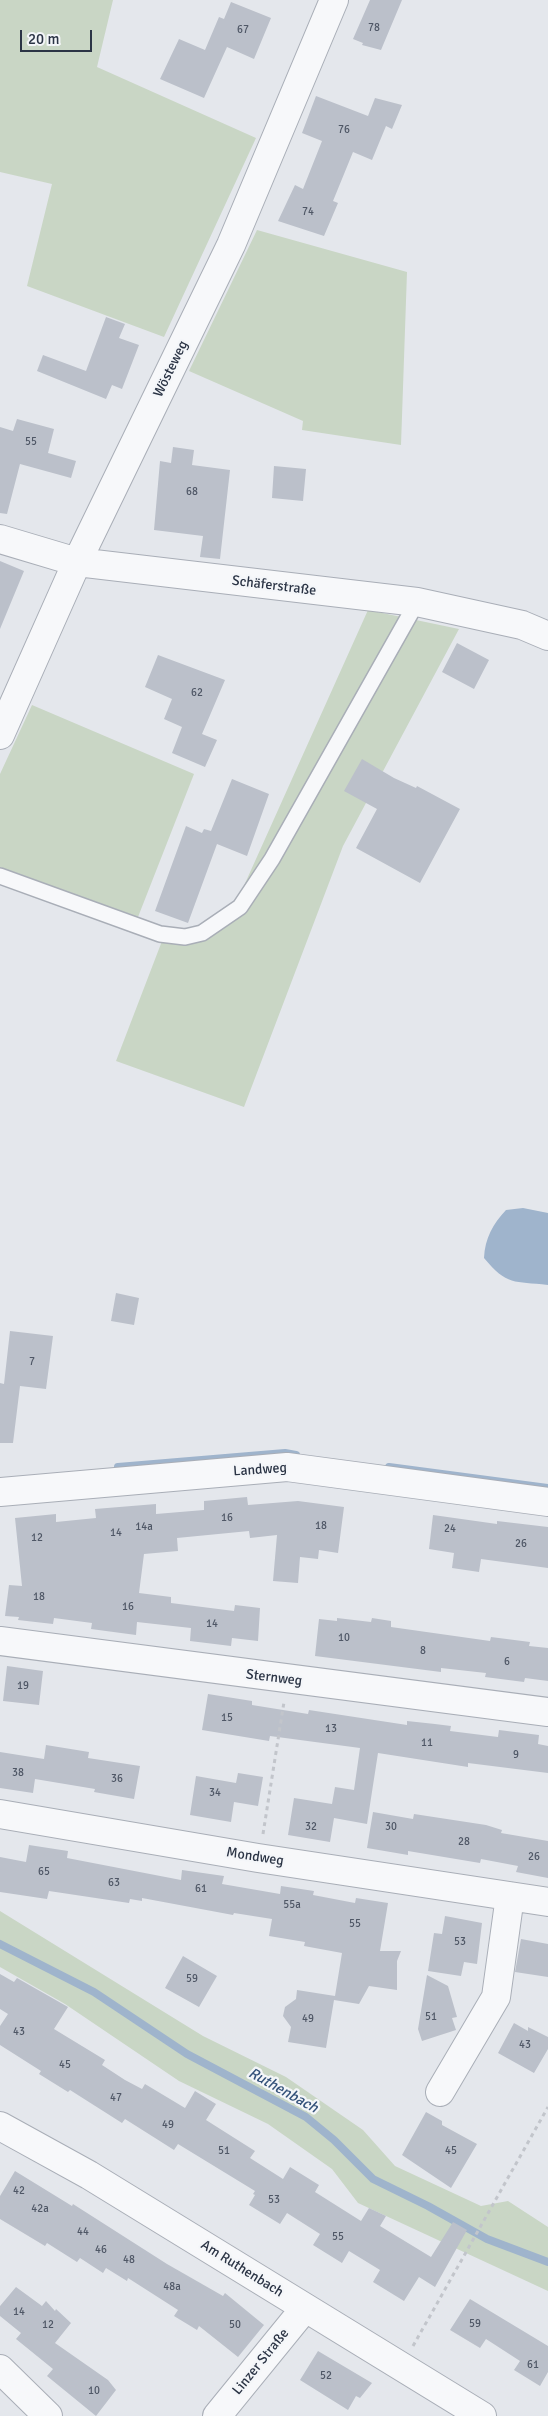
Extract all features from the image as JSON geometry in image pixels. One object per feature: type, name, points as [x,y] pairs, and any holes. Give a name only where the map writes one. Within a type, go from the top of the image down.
[{"type":"street","name":"Wösteweg","points":[[0,735],[77,562],[231,245],[334,0]]},
{"type":"street","name":"Schäferstraße","points":[[0,539],[77,562],[417,602],[522,625],[548,636]]},
{"type":"street","name":"Landweg","points":[[0,1492],[287,1467],[548,1502]]},
{"type":"street","name":"Sternweg","points":[[0,1641],[288,1680],[548,1712]]},
{"type":"street","name":"Mondweg","points":[[0,1814],[261,1858],[548,1902]]},
{"type":"street","points":[[440,2092],[496,1997],[510,1896]]},
{"type":"street","name":"Am Ruthenbach","points":[[0,2126],[89,2175],[481,2416]]},
{"type":"street","name":"Linzer Straße","points":[[217,2416],[305,2308]]},
{"type":"street","points":[[0,2368],[48,2416]]},
{"type":"lane","points":[[0,876],[160,934],[185,937],[202,933],[240,907],[267,867],[417,602]]},
{"type":"path","points":[[261,1858],[288,1680]]},
{"type":"path","points":[[402,2366],[548,2107]]},
{"type":"green space","points":[[0,0],[113,0],[97,67],[256,138],[164,337],[27,286],[52,184],[0,172]]},
{"type":"green space","points":[[257,230],[407,272],[401,445],[302,430],[303,421],[189,371]]},
{"type":"green space","points":[[368,610],[459,629],[343,846],[244,1107],[116,1061],[167,928],[186,930],[197,927],[238,899]]},
{"type":"green space","points":[[32,705],[194,774],[138,917],[0,867],[0,774]]},
{"type":"green space","points":[[0,1911],[203,2036],[286,2077],[363,2130],[395,2166],[481,2206],[508,2201],[548,2227],[548,2291],[358,2203],[332,2169],[268,2124],[179,2081],[65,2004],[0,1967]]},
{"type":"water","points":[[523,1208],[548,1213],[548,1285],[519,1282],[505,1278],[484,1258],[488,1238],[501,1215],[506,1210]]},
{"type":"building","points":[[370,0],[402,0],[381,50],[362,45],[363,43],[353,39]]},
{"type":"building","points":[[231,2],[271,18],[254,59],[227,47],[204,98],[160,79],[179,39],[205,50],[219,17],[224,19]]},
{"type":"building","points":[[316,96],[368,116],[375,98],[402,105],[392,129],[386,126],[372,160],[353,152],[333,201],[338,203],[324,236],[278,221],[295,185],[303,189],[322,141],[302,133]]},
{"type":"building","points":[[106,317],[125,324],[119,338],[139,345],[122,389],[112,385],[106,399],[37,371],[43,355],[86,371]]},
{"type":"building","points":[[17,419],[54,429],[48,453],[76,461],[71,478],[20,464],[7,514],[0,513],[0,427],[13,431]]},
{"type":"building","points":[[173,447],[194,450],[192,465],[230,470],[220,559],[200,557],[203,536],[154,530],[160,461],[171,463]]},
{"type":"building","points":[[274,466],[306,469],[303,501],[272,498]]},
{"type":"building","points":[[0,561],[24,571],[0,629]]},
{"type":"building","points":[[457,643],[489,660],[474,689],[442,672]]},
{"type":"building","points":[[158,655],[225,680],[202,734],[217,740],[205,767],[172,753],[182,727],[164,719],[172,699],[145,687]]},
{"type":"building","points":[[362,759],[394,778],[416,788],[417,786],[460,809],[420,883],[356,848],[377,809],[344,791]]},
{"type":"building","points":[[232,779],[269,794],[247,856],[217,844],[188,923],[155,911],[186,826],[202,833],[204,829],[211,831]]},
{"type":"building","points":[[116,1293],[139,1298],[134,1325],[111,1321]]},
{"type":"building","points":[[10,1331],[53,1336],[46,1389],[20,1386],[13,1443],[0,1443],[0,1383],[4,1384]]},
{"type":"building","points":[[247,1497],[248,1505],[298,1501],[344,1507],[338,1553],[319,1550],[318,1559],[300,1557],[298,1583],[273,1581],[277,1535],[250,1538],[249,1531],[177,1538],[178,1551],[144,1554],[139,1593],[171,1597],[171,1603],[234,1611],[235,1605],[260,1608],[258,1641],[232,1638],[231,1646],[190,1641],[191,1628],[137,1622],[136,1635],[91,1629],[92,1623],[54,1618],[53,1624],[18,1620],[19,1617],[5,1616],[9,1585],[22,1586],[15,1518],[56,1514],[56,1522],[96,1518],[95,1509],[156,1504],[156,1514],[204,1510],[204,1501]]},
{"type":"building","points":[[433,1515],[497,1524],[497,1521],[548,1527],[548,1568],[481,1559],[479,1572],[452,1568],[454,1553],[429,1549]]},
{"type":"building","points":[[337,1618],[371,1622],[372,1618],[391,1621],[391,1627],[490,1641],[491,1637],[530,1642],[529,1646],[548,1648],[548,1681],[525,1678],[524,1682],[485,1677],[486,1673],[441,1668],[441,1672],[315,1656],[319,1619],[337,1621]]},
{"type":"building","points":[[7,1666],[43,1671],[39,1705],[3,1701]]},
{"type":"building","points":[[208,1694],[252,1701],[252,1705],[308,1714],[309,1710],[407,1725],[407,1721],[435,1724],[451,1726],[450,1731],[498,1737],[499,1730],[539,1735],[538,1744],[548,1746],[548,1773],[468,1763],[468,1767],[378,1753],[367,1824],[334,1818],[330,1842],[288,1835],[294,1798],[332,1804],[335,1787],[354,1790],[360,1748],[270,1736],[269,1741],[202,1730]]},
{"type":"building","points":[[46,1745],[89,1752],[88,1758],[140,1766],[134,1799],[94,1792],[95,1789],[35,1779],[33,1793],[0,1788],[0,1752],[44,1759]]},
{"type":"building","points":[[238,1773],[263,1777],[258,1806],[234,1802],[231,1822],[190,1815],[196,1776],[236,1783]]},
{"type":"building","points":[[373,1812],[413,1819],[414,1814],[486,1825],[502,1830],[501,1833],[548,1841],[548,1878],[516,1872],[518,1866],[481,1859],[480,1863],[408,1851],[408,1855],[367,1848]]},
{"type":"building","points":[[29,1845],[68,1851],[67,1858],[181,1880],[182,1870],[224,1876],[222,1884],[280,1894],[281,1886],[314,1891],[313,1895],[355,1903],[356,1898],[388,1903],[380,1951],[401,1951],[397,1961],[397,1990],[369,1986],[359,2004],[334,2000],[326,2048],[288,2042],[291,2027],[283,2016],[285,2007],[296,1999],[297,1990],[335,1996],[342,1953],[304,1946],[305,1942],[269,1936],[272,1919],[234,1913],[233,1915],[142,1898],[142,1901],[130,1899],[129,1903],[49,1891],[47,1899],[0,1892],[0,1857],[26,1862]]},
{"type":"building","points":[[445,1916],[482,1923],[477,1964],[464,1962],[461,1976],[428,1971],[434,1933],[442,1934]]},
{"type":"building","points":[[521,1939],[548,1944],[548,1977],[515,1972]]},
{"type":"building","points":[[183,1956],[217,1976],[199,2007],[165,1988]]},
{"type":"building","points":[[0,1974],[14,1982],[17,1978],[68,2007],[54,2029],[105,2060],[102,2065],[125,2080],[142,2089],[145,2084],[185,2108],[195,2091],[216,2104],[206,2120],[255,2151],[250,2158],[283,2179],[290,2167],[319,2185],[315,2192],[361,2221],[369,2208],[386,2216],[380,2226],[431,2257],[453,2222],[467,2230],[435,2287],[419,2277],[404,2301],[373,2282],[380,2270],[349,2251],[342,2263],[313,2245],[320,2234],[287,2213],[280,2224],[249,2205],[255,2195],[253,2194],[255,2191],[178,2144],[174,2150],[125,2119],[122,2123],[70,2090],[68,2092],[39,2074],[41,2071],[0,2045],[0,2026],[8,2014],[0,2009]]},
{"type":"building","points":[[427,1975],[448,1986],[457,2017],[452,2018],[456,2030],[422,2041],[418,2029]]},
{"type":"building","points":[[514,2023],[528,2031],[528,2027],[548,2037],[548,2049],[534,2073],[498,2053]]},
{"type":"building","points":[[426,2112],[442,2121],[442,2125],[477,2144],[451,2188],[402,2155]]},
{"type":"building","points":[[15,2171],[72,2206],[73,2204],[167,2264],[223,2296],[225,2293],[264,2325],[238,2357],[199,2326],[197,2330],[174,2316],[178,2310],[128,2278],[127,2281],[106,2268],[103,2273],[80,2258],[77,2262],[47,2243],[45,2246],[0,2219],[0,2196]]},
{"type":"building","points":[[16,2287],[42,2306],[46,2301],[55,2311],[56,2309],[71,2323],[55,2343],[108,2380],[116,2390],[96,2416],[47,2376],[53,2369],[16,2339],[21,2333],[0,2316],[0,2306]]},
{"type":"building","points":[[470,2299],[548,2346],[548,2372],[540,2386],[514,2370],[520,2361],[486,2339],[480,2348],[450,2330]]},
{"type":"building","points":[[318,2351],[372,2383],[360,2398],[356,2396],[348,2410],[300,2380]]},
{"type":"waterway","points":[[118,1467],[285,1453],[296,1455]]},
{"type":"waterway","points":[[389,1467],[548,1488]]},
{"type":"waterway","name":"Ruthenbach","points":[[0,1944],[94,1992],[187,2054],[306,2117],[334,2140],[373,2179],[428,2206],[487,2239],[548,2262]]}]
